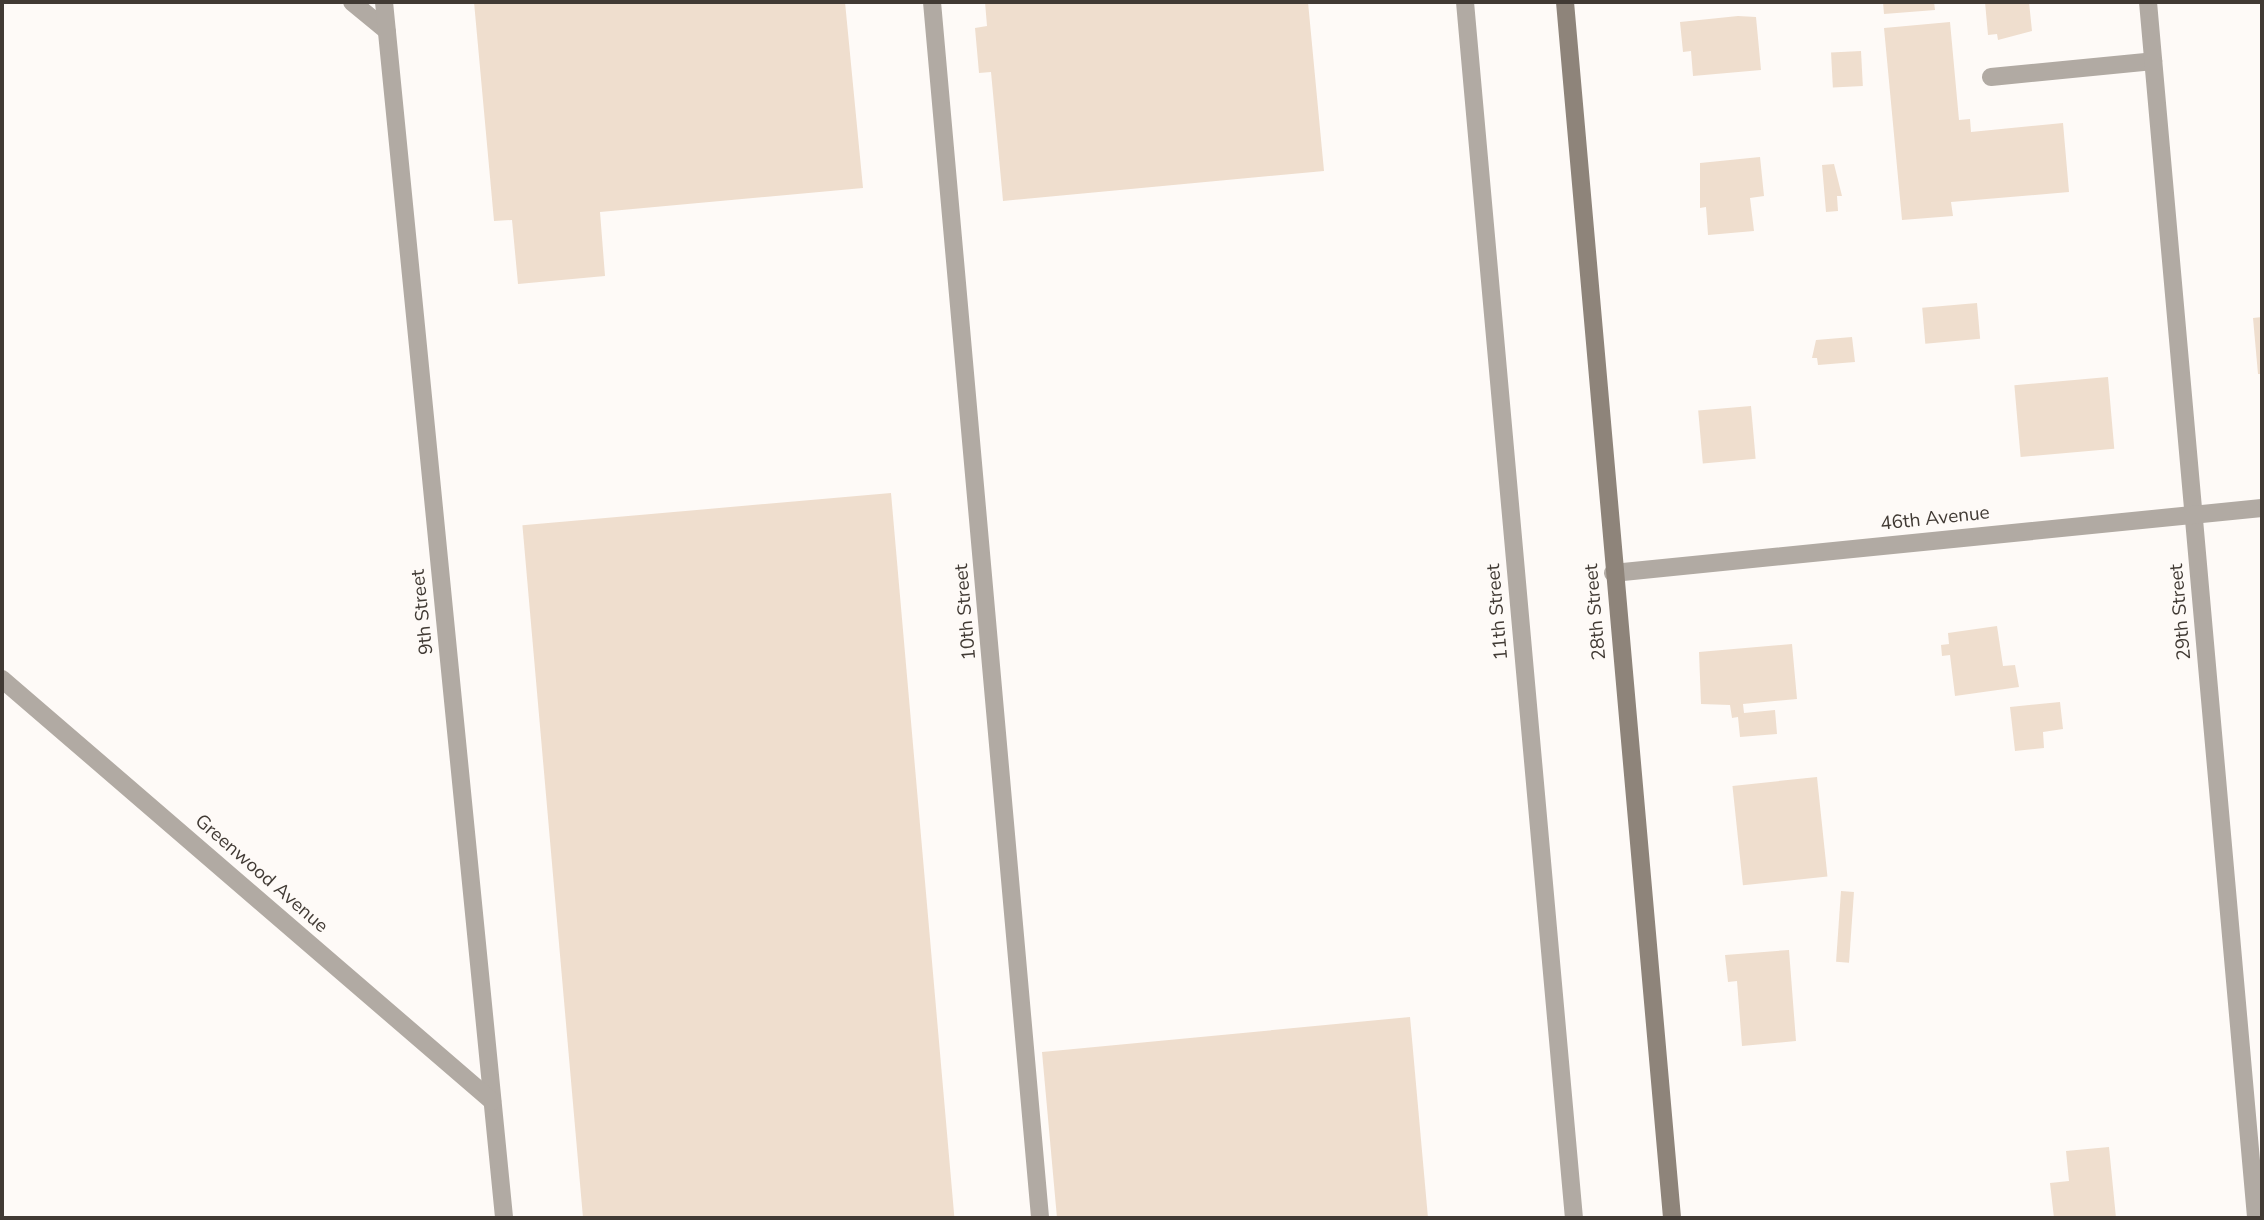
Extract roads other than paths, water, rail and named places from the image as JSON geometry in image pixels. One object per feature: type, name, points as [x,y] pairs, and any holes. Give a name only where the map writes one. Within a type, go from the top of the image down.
[{"type":"main road","name":"28th Street","points":[[1565,2],[1613,573],[1672,1218]]},
{"type":"street","points":[[352,2],[387,31]]},
{"type":"street","name":"9th Street","points":[[384,2],[504,1218]]},
{"type":"street","name":"10th Street","points":[[932,2],[1040,1218]]},
{"type":"street","name":"11th Street","points":[[1465,2],[1574,1218]]},
{"type":"street","name":"29th Street","points":[[2148,2],[2256,1218]]},
{"type":"street","points":[[1992,77],[2153,61]]},
{"type":"street","name":"46th Avenue","points":[[1613,573],[2262,508]]},
{"type":"street","name":"Greenwood Avenue","points":[[2,679],[492,1101]]}]
